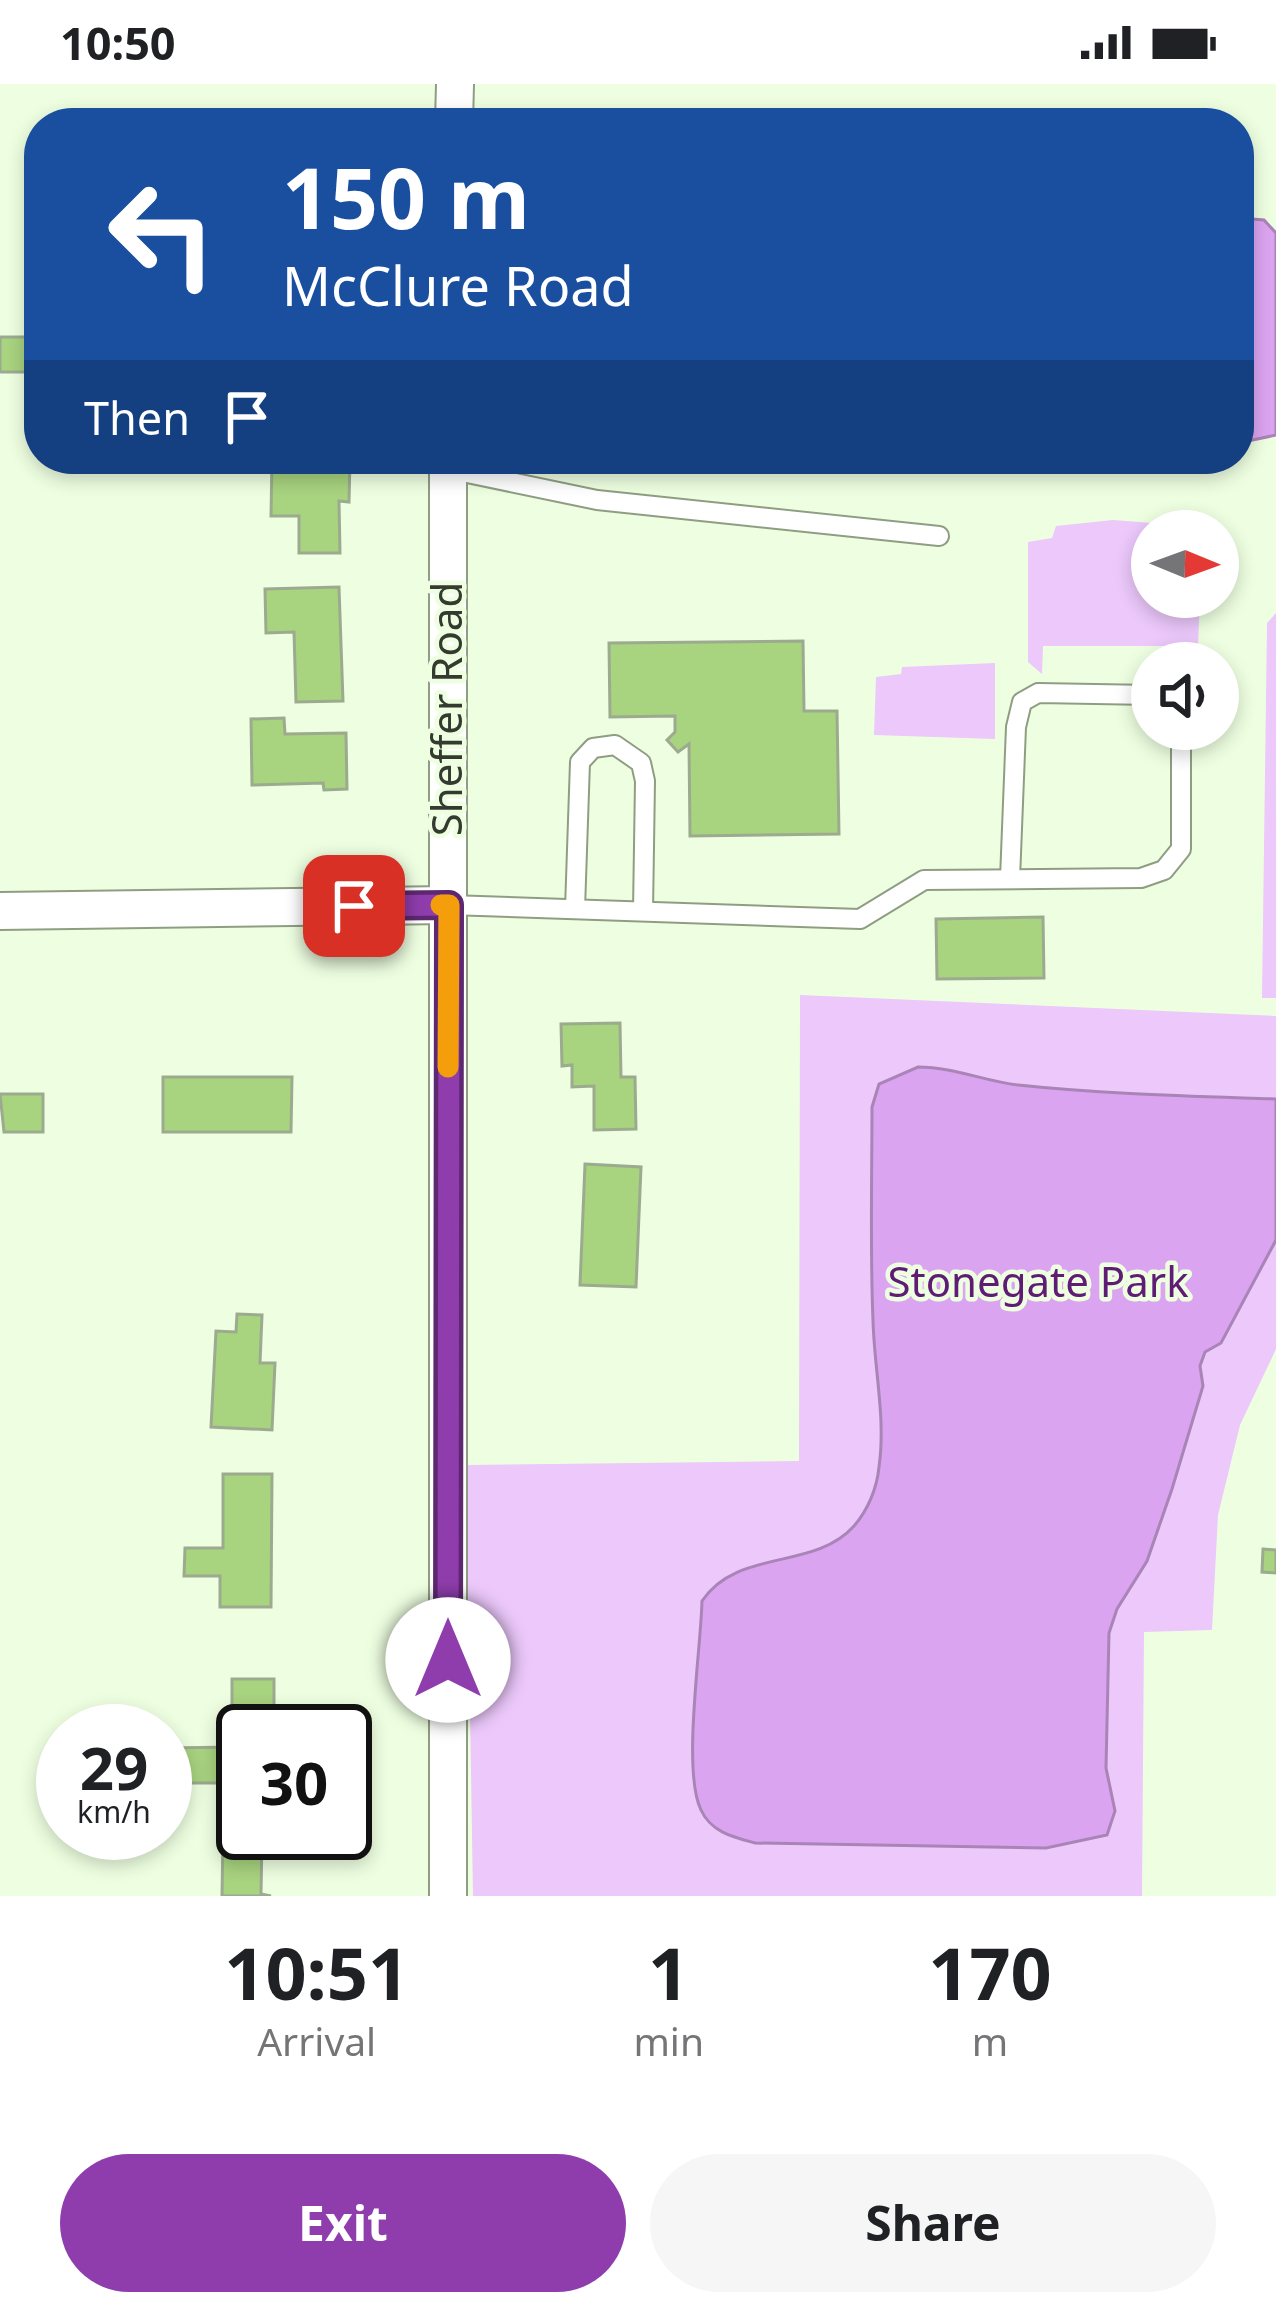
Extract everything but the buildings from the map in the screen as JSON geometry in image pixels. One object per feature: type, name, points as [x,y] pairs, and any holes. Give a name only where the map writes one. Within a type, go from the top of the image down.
[{"type":"street","name":"Sheffer Road","points":[[448,474],[448,1896]]},
{"type":"street","points":[[0,911],[449,905]]},
{"type":"lane","points":[[489,474],[597,500],[939,536]]},
{"type":"lane","points":[[1010,880],[1016,727],[1022,702],[1038,694],[1131,695]]},
{"type":"lane","points":[[575,909],[580,762],[593,748],[615,745],[641,763],[645,781],[643,911]]},
{"type":"lane","points":[[449,905],[860,919],[924,880],[1141,878],[1164,870],[1181,849],[1181,750]]},
{"type":"green space","points":[[1131,521],[1131,618],[1199,618],[1198,642],[1043,646],[1042,674],[1028,662],[1028,542],[1052,538],[1056,526]]},
{"type":"green space","points":[[1276,613],[1276,998],[1262,998],[1267,623]]},
{"type":"green space","points":[[995,663],[995,739],[874,735],[876,677],[901,674],[902,667]]},
{"type":"green space","name":"Stonegate Park","points":[[800,995],[1276,1016],[1276,1349],[1240,1425],[1218,1515],[1212,1630],[1144,1632],[1142,1896],[473,1896],[466,1465],[799,1461]]},
{"type":"shaded area","points":[[1254,219],[1264,220],[1276,233],[1276,435],[1254,440]]},
{"type":"shaded area","points":[[918,1067],[1050,1088],[1276,1099],[1276,1240],[1221,1343],[1205,1352],[1200,1366],[1203,1386],[1172,1489],[1147,1561],[1117,1609],[1109,1633],[1106,1768],[1115,1811],[1107,1835],[1046,1848],[755,1843],[711,1824],[696,1792],[693,1739],[702,1601],[735,1573],[837,1540],[854,1526],[871,1498],[881,1449],[872,1293],[872,1107],[879,1084]]},
{"type":"slow traffic","points":[[441,905],[449,905],[448,1067]]},
{"type":"route","points":[[354,906],[449,905],[448,1660]]}]
